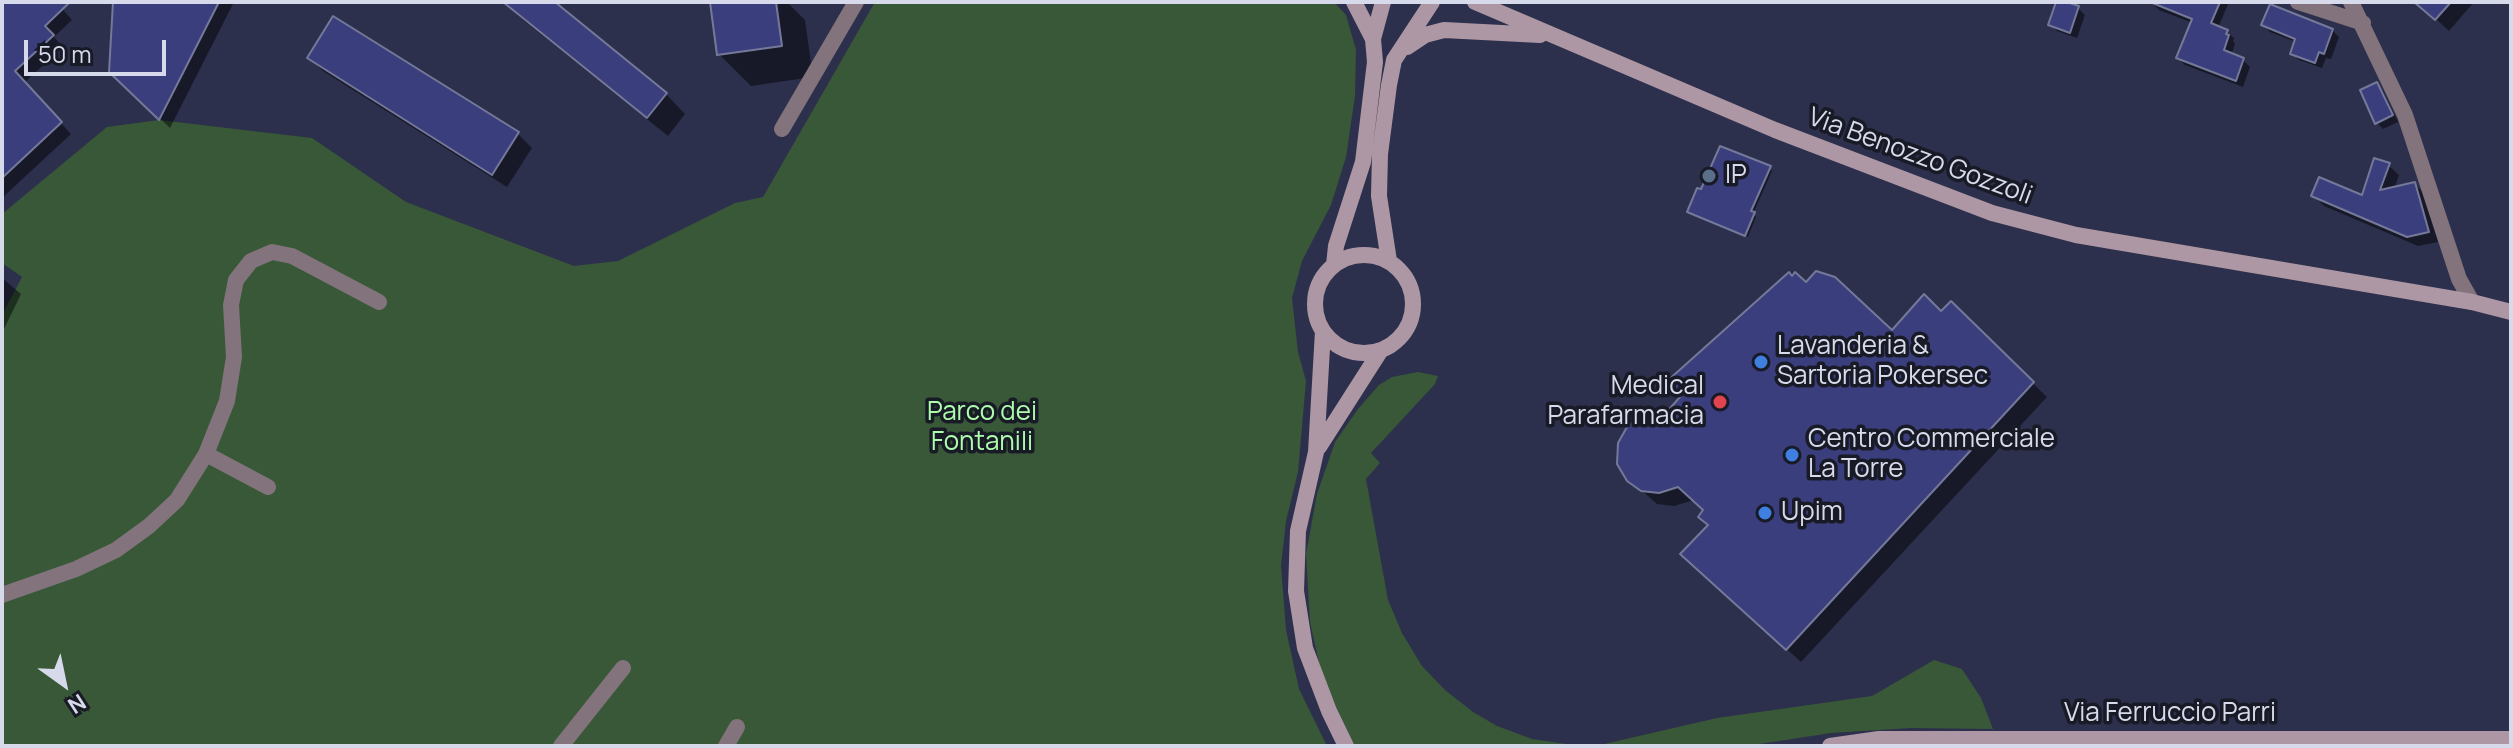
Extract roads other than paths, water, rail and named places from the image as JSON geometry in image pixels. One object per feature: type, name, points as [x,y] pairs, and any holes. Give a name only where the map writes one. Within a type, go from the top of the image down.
[{"type":"street","points":[[782,129],[856,2]]},
{"type":"street","points":[[1354,2],[1373,39]]},
{"type":"street","points":[[1334,265],[1336,246],[1363,162],[1375,62],[1373,39],[1383,2]]},
{"type":"street","points":[[1389,261],[1379,196],[1380,154],[1389,85],[1394,60],[1432,2]]},
{"type":"street","name":"Via Benozzo Gozzoli","points":[[1475,2],[1781,132],[1992,213],[2076,235],[2472,302],[2511,312]]},
{"type":"street","points":[[2298,2],[2363,23]]},
{"type":"street","points":[[2351,2],[2405,115],[2459,279],[2472,302]]},
{"type":"street","points":[[1399,52],[1425,35],[1444,30],[1554,35]]},
{"type":"street","points":[[2,595],[76,569],[116,550],[177,500],[206,454],[227,401],[234,357],[231,305],[236,280],[251,261],[272,252],[292,256],[379,302]]},
{"type":"street","points":[[1378,256],[1389,261],[1407,278],[1413,295],[1411,320],[1402,336],[1381,350],[1370,353],[1352,352],[1335,344],[1323,331],[1315,311],[1316,292],[1324,276],[1334,265],[1348,257],[1378,256]]},
{"type":"street","points":[[1323,331],[1316,452],[1298,531],[1296,591],[1305,648],[1346,746]]},
{"type":"street","points":[[1316,452],[1381,350]]},
{"type":"street","points":[[206,454],[268,487]]},
{"type":"street","points":[[561,746],[623,668]]},
{"type":"street","points":[[726,746],[737,727]]},
{"type":"street","points":[[2435,737],[2511,732]]},
{"type":"street","name":"Via Ferruccio Parri","points":[[1830,746],[1879,739],[2511,739]]},
{"type":"place","name":"IP","points":[[1709,176]]},
{"type":"place","name":"Lavanderia & Sartoria Pokersec","points":[[1761,362]]},
{"type":"place","name":"Medical Parafarmacia","points":[[1720,402]]},
{"type":"place","name":"Centro Commerciale La Torre","points":[[1792,455]]},
{"type":"place","name":"Upim","points":[[1765,513]]},
{"type":"park label","name":"Parco dei Fontanili","points":[[982,428]]}]
